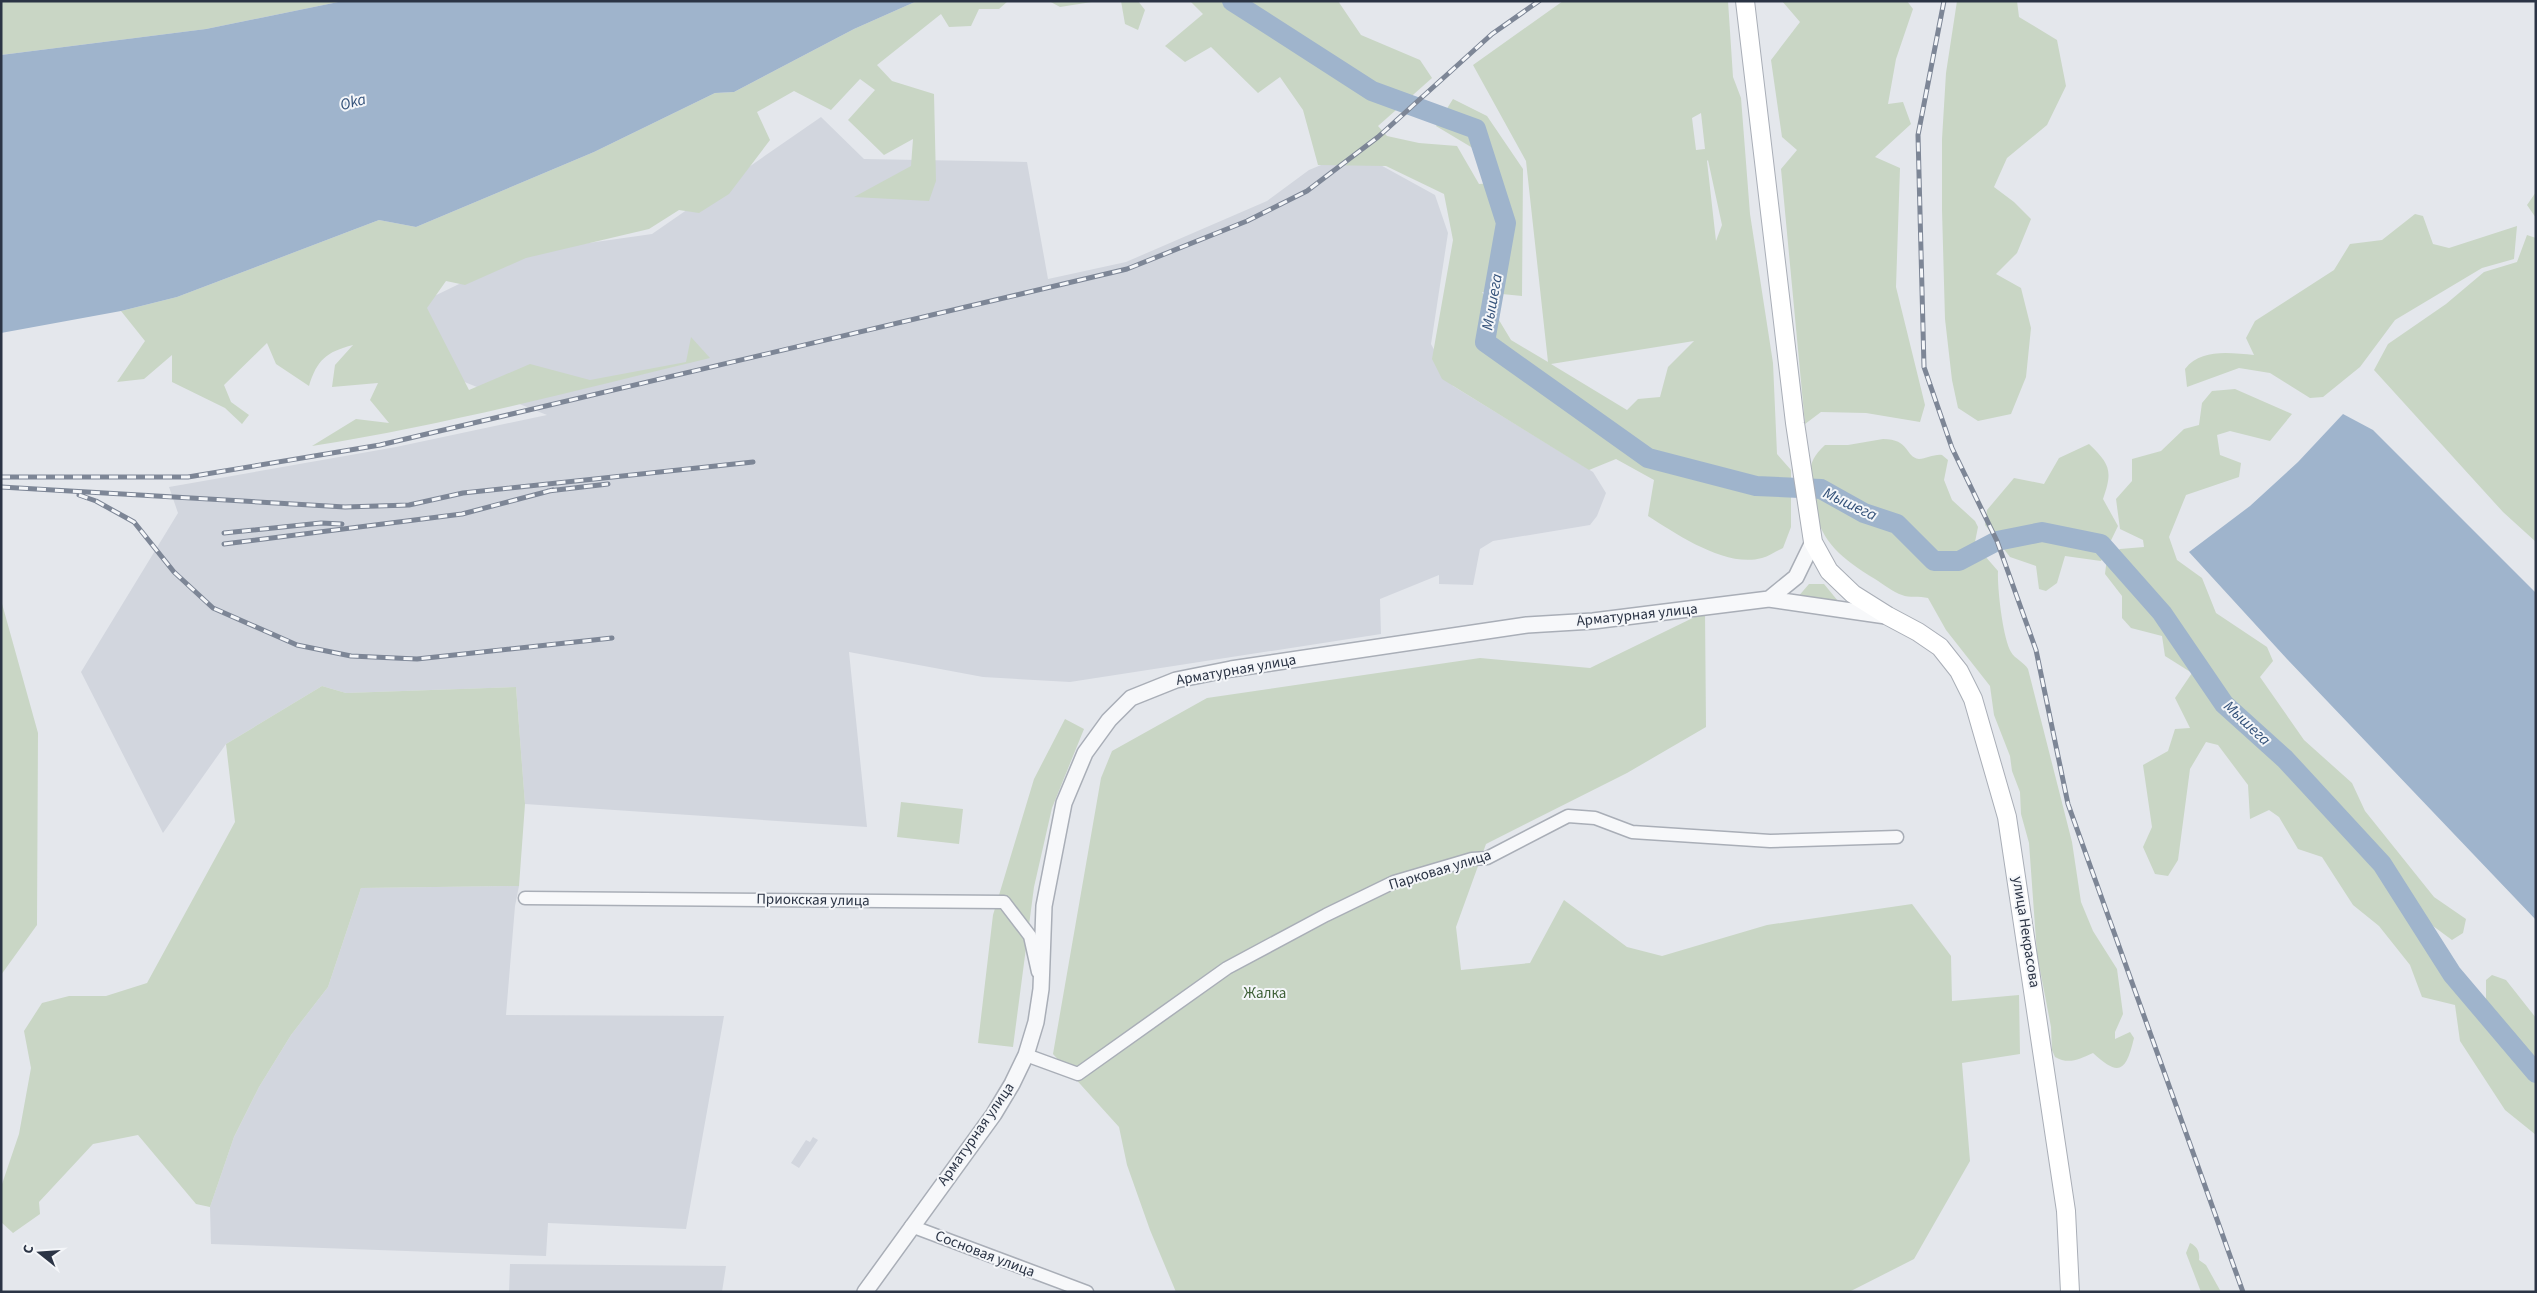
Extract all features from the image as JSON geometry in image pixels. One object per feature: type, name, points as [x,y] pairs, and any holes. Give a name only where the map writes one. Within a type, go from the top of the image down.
[{"type":"main road","name":"улица Некрасова","points":[[1745,1],[1803,476],[1813,542],[1821,560],[1840,583],[1866,604],[1931,639],[1949,657],[1959,671],[1973,699],[2001,789],[2026,932],[2066,1211],[2070,1292]]},
{"type":"street","points":[[1769,599],[1796,577],[1813,542]]},
{"type":"street","name":"улица Некрасова","points":[[1769,599],[1888,616]]},
{"type":"street","name":"Арматурная улица","points":[[865,1292],[994,1114],[1012,1084],[1026,1055],[1036,1022],[1041,989],[1044,906],[1064,803],[1086,753],[1109,720],[1131,698],[1176,680],[1231,669],[1527,625],[1593,621],[1769,599]]},
{"type":"street","name":"Парковая улица","points":[[1026,1055],[1078,1074],[1227,968],[1326,915],[1394,882],[1472,859],[1487,858],[1568,816],[1595,818],[1632,832],[1770,841],[1897,838]]},
{"type":"street","name":"Приокская улица","points":[[525,898],[1004,902],[1030,936],[1041,989]]},
{"type":"street","name":"Сосновая улица","points":[[911,1226],[1087,1292]]},
{"type":"shaded area","points":[[821,117],[864,159],[1027,162],[1048,279],[1126,262],[1267,201],[1309,170],[1355,151],[1435,195],[1448,233],[1431,344],[1453,386],[1593,472],[1606,493],[1597,516],[1590,525],[1493,541],[1480,549],[1473,585],[1439,584],[1439,575],[1380,599],[1381,634],[1070,682],[983,677],[849,652],[867,827],[525,804],[516,687],[346,693],[322,686],[226,744],[163,833],[81,672],[178,513],[169,487],[396,447],[547,415],[457,379],[420,303],[525,252],[652,234]]},
{"type":"shaded area","points":[[519,886],[515,906],[506,1015],[724,1016],[686,1229],[548,1223],[546,1256],[211,1244],[210,1207],[234,1137],[259,1087],[291,1035],[328,987],[361,888]]},
{"type":"shaded area","points":[[813,1137],[818,1140],[799,1168],[791,1163],[806,1140],[810,1142]]},
{"type":"shaded area","points":[[510,1264],[726,1266],[722,1292],[509,1292]]},
{"type":"green space","points":[[1,1],[343,1],[206,29],[1,55]]},
{"type":"green space","points":[[917,1],[1008,1],[999,9],[979,9],[971,26],[949,27],[941,14],[877,65],[892,81],[934,94],[936,181],[929,201],[854,197],[911,166],[913,139],[884,155],[848,120],[875,90],[860,79],[831,110],[794,91],[757,112],[770,140],[729,194],[699,213],[679,210],[649,229],[526,258],[465,285],[446,281],[427,308],[469,390],[530,364],[590,380],[686,362],[691,337],[710,358],[462,417],[362,438],[312,446],[356,419],[389,423],[370,400],[378,383],[332,387],[335,365],[353,345],[329,354],[324,358],[315,370],[309,386],[276,364],[267,343],[224,385],[231,402],[249,415],[242,424],[225,408],[172,382],[172,355],[144,379],[117,382],[145,341],[121,311],[177,297],[379,220],[416,227],[594,152],[715,93],[734,92],[854,29]]},
{"type":"green space","points":[[1049,1],[1098,1],[1060,7]]},
{"type":"green space","points":[[1121,1],[1138,1],[1145,10],[1138,30],[1125,24]]},
{"type":"green space","points":[[1190,1],[1338,1],[1361,35],[1420,60],[1432,78],[1378,126],[1387,136],[1419,143],[1457,146],[1479,184],[1493,183],[1476,150],[1436,126],[1453,99],[1487,116],[1523,169],[1522,296],[1482,292],[1511,340],[1548,362],[1526,161],[1473,65],[1563,1],[1728,1],[1733,77],[1741,98],[1750,214],[1773,363],[1777,454],[1791,470],[1791,527],[1783,548],[1765,557],[1748,560],[1718,554],[1703,548],[1648,516],[1654,480],[1616,459],[1589,470],[1442,379],[1432,359],[1453,240],[1444,194],[1386,166],[1318,165],[1303,110],[1280,77],[1258,93],[1211,47],[1185,62],[1165,46],[1203,14]],"holes":[[[1701,113],[1705,149],[1696,150],[1692,118]],[[1707,161],[1722,225],[1716,241]],[[1694,341],[1668,367],[1660,397],[1638,399],[1627,410],[1551,364]]]},
{"type":"green space","points":[[1782,1],[1907,1],[1913,9],[1896,59],[1888,104],[1903,102],[1911,124],[1875,157],[1900,168],[1896,287],[1925,405],[1920,422],[1866,413],[1821,412],[1805,424],[1781,169],[1797,150],[1782,137],[1771,60],[1800,22]]},
{"type":"green space","points":[[1957,1],[2017,1],[2019,17],[2057,40],[2066,86],[2047,125],[2007,158],[1994,187],[2014,202],[2031,219],[2017,253],[1996,274],[2021,288],[2031,328],[2026,377],[2011,414],[1978,421],[1958,408],[1952,380],[1945,319],[1942,139],[1946,73]]},
{"type":"green space","points":[[2536,192],[2536,218],[2527,205]]},
{"type":"green space","points":[[2415,214],[2423,216],[2433,244],[2449,248],[2517,226],[2514,259],[2482,268],[2395,320],[2360,367],[2323,397],[2310,398],[2270,373],[2239,368],[2187,387],[2185,369],[2192,362],[2217,353],[2254,355],[2246,338],[2255,321],[2334,270],[2350,244],[2382,240]]},
{"type":"green space","points":[[2527,235],[2536,238],[2536,542],[2503,512],[2374,370],[2388,344],[2446,304],[2484,272],[2517,262]]},
{"type":"green space","points":[[2235,389],[2292,414],[2270,441],[2230,431],[2217,435],[2220,455],[2241,463],[2239,477],[2186,495],[2169,537],[2177,560],[2202,578],[2216,613],[2267,647],[2273,661],[2260,677],[2304,740],[2352,783],[2365,811],[2434,897],[2466,919],[2463,933],[2452,940],[2410,909],[2416,930],[2453,988],[2486,1006],[2486,980],[2492,975],[2506,980],[2536,1018],[2536,1135],[2505,1110],[2460,1041],[2455,1005],[2422,997],[2410,965],[2379,926],[2353,905],[2322,857],[2298,849],[2279,817],[2269,810],[2250,819],[2248,785],[2218,745],[2206,742],[2190,769],[2178,860],[2168,876],[2155,874],[2143,847],[2152,827],[2143,765],[2168,751],[2175,729],[2190,728],[2175,698],[2192,673],[2165,656],[2162,636],[2131,628],[2122,618],[2122,596],[2105,574],[2107,558],[2120,549],[2144,547],[2143,540],[2120,529],[2116,499],[2132,481],[2132,459],[2161,451],[2184,429],[2199,425],[2202,403],[2212,391]]},
{"type":"green space","points":[[1883,439],[1898,442],[1915,458],[1922,459],[1942,455],[1948,460],[1944,480],[1952,500],[1975,521],[1978,527],[1975,542],[1998,571],[2005,636],[2011,652],[2028,669],[2072,842],[2081,902],[2093,931],[2117,969],[2123,1014],[2115,1032],[2115,1039],[2130,1032],[2134,1038],[2128,1058],[2120,1067],[2109,1066],[2093,1053],[2074,1060],[2065,1061],[2055,1057],[2052,1050],[2051,1027],[2037,954],[2029,843],[2021,814],[2020,792],[2012,771],[2010,756],[1994,715],[1990,686],[1946,630],[1928,598],[1899,594],[1849,562],[1830,544],[1818,521],[1814,507],[1811,476],[1811,465],[1816,455],[1825,445],[1848,445]]},
{"type":"green space","points":[[2089,444],[2108,468],[2109,475],[2103,499],[2118,526],[2101,561],[2065,556],[2057,583],[2046,591],[2039,589],[2036,566],[2010,557],[1985,525],[1987,510],[2014,478],[2044,484],[2059,458]]},
{"type":"green space","points":[[1809,584],[1824,584],[1838,601],[1797,598]]},
{"type":"green space","points":[[1,600],[38,733],[37,925],[1,975]]},
{"type":"green space","name":"Жалка","points":[[1705,612],[1706,727],[1627,773],[1486,844],[1456,927],[1461,970],[1530,963],[1564,900],[1627,947],[1662,956],[1767,925],[1912,904],[1951,956],[1952,1001],[2019,995],[2020,1054],[1962,1063],[1970,1161],[1914,1259],[1849,1292],[1176,1292],[1150,1230],[1127,1165],[1119,1127],[1053,1054],[1101,778],[1112,751],[1207,698],[1480,658],[1590,668]]},
{"type":"green space","points":[[322,686],[346,693],[516,687],[525,804],[519,886],[361,888],[328,987],[291,1035],[259,1087],[234,1137],[210,1207],[196,1204],[138,1135],[93,1144],[39,1202],[40,1214],[13,1233],[1,1222],[1,1187],[19,1134],[31,1068],[24,1031],[42,1003],[69,996],[106,996],[147,983],[235,822],[226,744]]},
{"type":"green space","points":[[1065,719],[1084,729],[1052,808],[1034,887],[1013,1047],[978,1043],[993,915],[1034,779]]},
{"type":"green space","points":[[901,802],[963,809],[959,844],[897,837]]},
{"type":"green space","points":[[2190,1243],[2198,1250],[2199,1260],[2206,1265],[2221,1292],[2201,1292],[2186,1253]]},
{"type":"water","name":"Oka","points":[[343,1],[917,1],[854,29],[734,92],[715,93],[594,152],[416,227],[379,220],[177,297],[121,311],[1,333],[1,55],[206,29]]},
{"type":"water","points":[[2343,414],[2373,430],[2536,593],[2536,920],[2287,659],[2189,552],[2250,506],[2298,462]]},
{"type":"waterway","name":"Мышега","points":[[1232,1],[1372,91],[1476,129],[1506,223],[1485,342],[1648,458],[1756,486],[1821,489],[1864,513],[1897,524],[1934,561],[1959,561],[1997,541],[2042,532],[2101,544],[2162,613],[2224,704],[2285,759],[2382,864],[2452,974],[2536,1073]]},
{"type":"railway","points":[[1,477],[188,477],[380,445],[1127,269],[1247,221],[1307,191],[1378,137],[1492,34],[1539,1]]},
{"type":"railway","points":[[1944,1],[1918,135],[1924,367],[1952,448],[1997,541],[2036,650],[2068,804],[2243,1292]]},
{"type":"railway","points":[[1,487],[345,507],[409,505],[463,493],[753,462]]},
{"type":"railway","points":[[548,491],[608,484]]},
{"type":"railway","points":[[224,544],[462,514],[553,490]]},
{"type":"railway","points":[[79,495],[96,501],[134,522],[174,572],[213,608],[297,645],[351,656],[417,659],[612,638]]},
{"type":"railway","points":[[224,533],[321,523],[342,524]]}]
